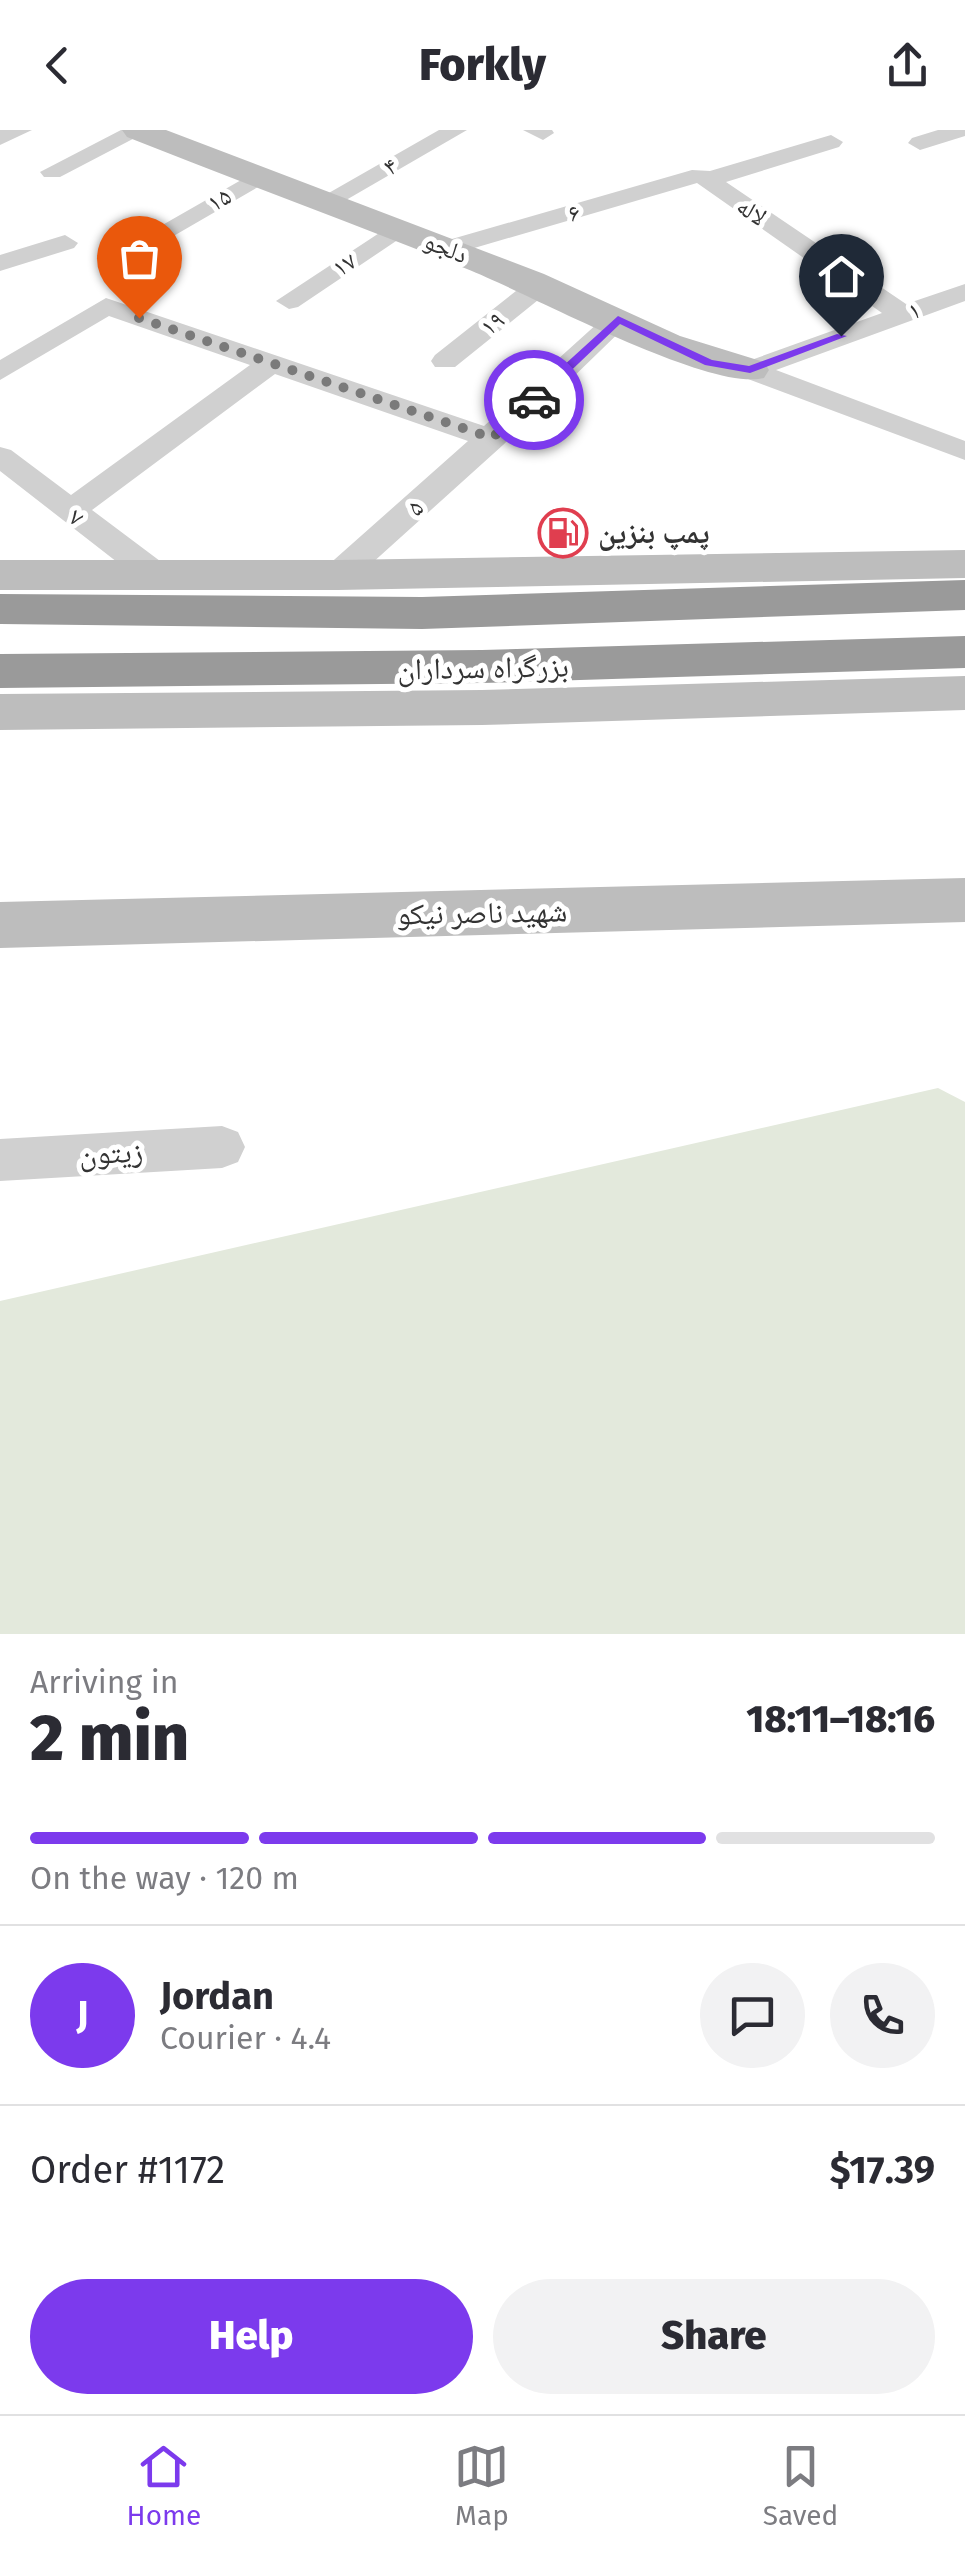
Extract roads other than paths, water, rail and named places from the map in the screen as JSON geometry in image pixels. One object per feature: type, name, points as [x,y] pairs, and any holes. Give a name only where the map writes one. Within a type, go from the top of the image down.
[{"type":"highway","points":[[0,592],[135,575]]},
{"type":"highway","name":"بزرگراه سرداران","points":[[0,608],[422,612],[965,595]]},
{"type":"highway","name":"بزرگراه سرداران","points":[[0,671],[422,670],[736,683],[965,652]]},
{"type":"street","points":[[0,138],[22,130]]},
{"type":"street","points":[[52,172],[139,130]]},
{"type":"street","name":"دلجو","points":[[139,130],[256,178],[399,228],[710,363],[750,370]]},
{"type":"street","name":"۴","points":[[325,202],[456,130]]},
{"type":"street","points":[[920,143],[962,130]]},
{"type":"street","name":"۶","points":[[448,248],[831,142]]},
{"type":"street","name":"۱۵","points":[[130,251],[256,178]]},
{"type":"street","name":"لاله","points":[[704,178],[902,314]]},
{"type":"street","name":"۱۷","points":[[289,300],[399,228]]},
{"type":"street","points":[[0,263],[65,243]]},
{"type":"street","name":"۱۹","points":[[445,360],[539,286]]},
{"type":"street","name":"۱","points":[[750,370],[965,292]]},
{"type":"street","points":[[0,372],[106,306],[492,438]]},
{"type":"street","name":"۵","points":[[338,575],[618,320]]},
{"type":"street","points":[[69,512],[271,363]]},
{"type":"street","points":[[750,370],[965,451]]},
{"type":"street","name":"۷","points":[[0,456],[69,512],[135,575]]},
{"type":"street","points":[[0,574],[338,575],[965,564]]},
{"type":"street","points":[[0,712],[421,711],[736,683],[965,693]]},
{"type":"street","name":"شهید ناصر نیکو","points":[[0,925],[965,900]]},
{"type":"street","name":"زیتون","points":[[0,1160],[222,1147]]},
{"type":"place","name":"پمپ بنزین","points":[[563,533]]}]
